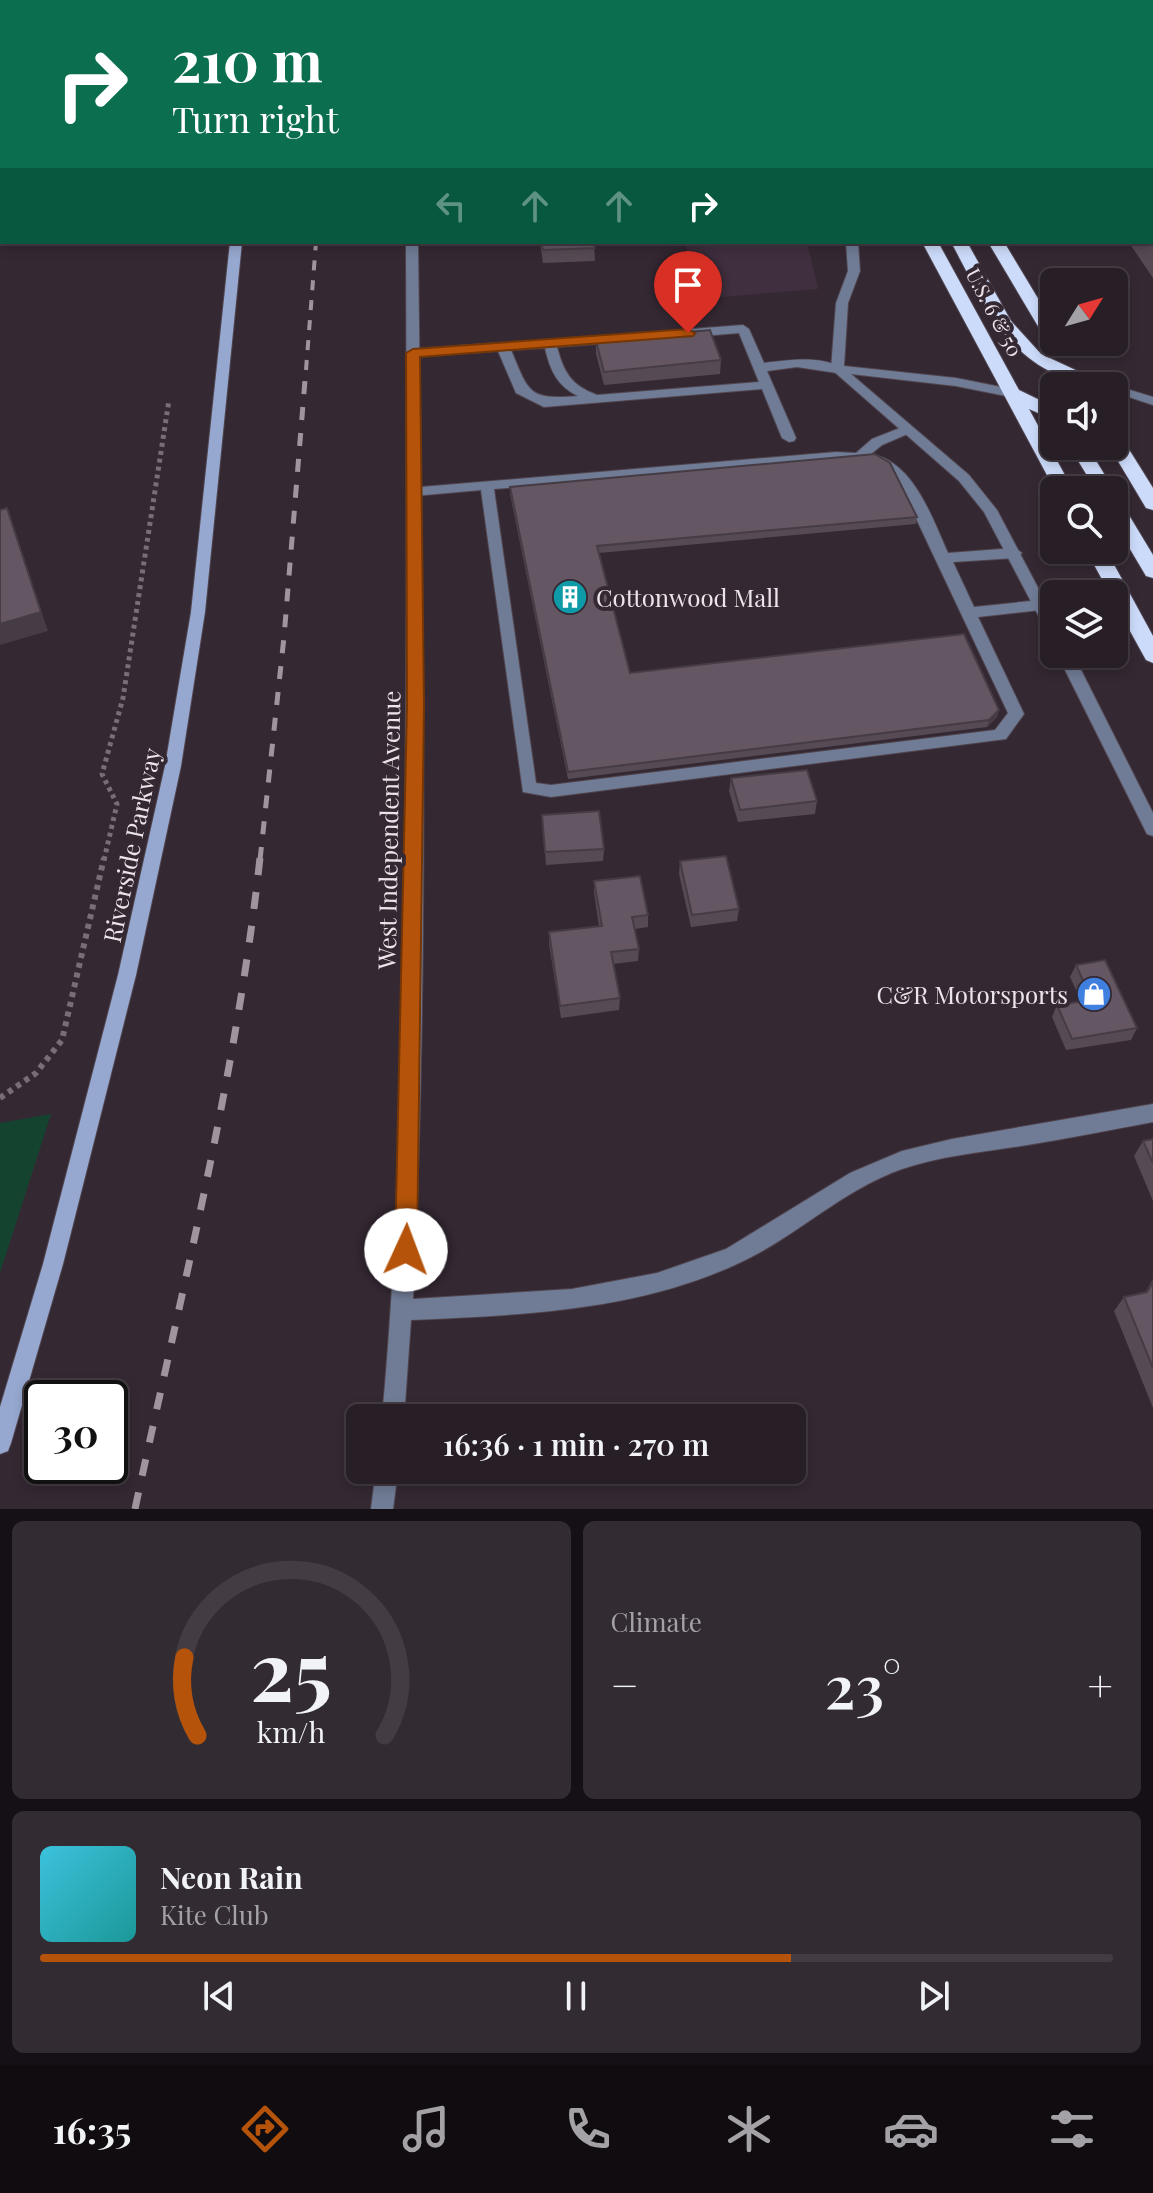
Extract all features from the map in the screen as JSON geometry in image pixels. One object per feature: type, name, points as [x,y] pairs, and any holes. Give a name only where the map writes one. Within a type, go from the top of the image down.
[{"type":"highway","name":"U.S. 6 & 50","points":[[931,244],[1056,476]]},
{"type":"highway","points":[[960,244],[1004,323],[1035,358],[1061,372]]},
{"type":"highway","name":"U.S. 6 & 50","points":[[997,244],[1040,315]]},
{"type":"highway","points":[[1011,393],[1040,407]]},
{"type":"highway","points":[[1127,460],[1153,504]]},
{"type":"highway","points":[[1128,529],[1153,571]]},
{"type":"highway","points":[[1104,564],[1153,655]]},
{"type":"main road","name":"Riverside Parkway","points":[[0,1443],[53,1264],[127,975],[173,766],[198,612],[236,244]]},
{"type":"street","name":"West Independent Avenue","points":[[394,1404],[404,1310],[416,675],[412,244]]},
{"type":"street","points":[[837,369],[842,303],[854,271],[852,244]]},
{"type":"street","points":[[683,333],[743,329],[789,438]]},
{"type":"street","points":[[413,353],[654,336]]},
{"type":"street","points":[[550,344],[561,380],[571,390],[599,400]]},
{"type":"street","points":[[503,347],[521,390],[544,403],[766,385]]},
{"type":"street","points":[[759,368],[797,363],[956,382],[1011,393]]},
{"type":"street","points":[[837,369],[964,478],[990,510],[1040,603]]},
{"type":"street","points":[[1128,393],[1153,401]]},
{"type":"street","points":[[858,458],[877,442],[905,430]]},
{"type":"street","points":[[414,491],[836,456],[879,460],[894,471],[908,489],[944,558],[1016,714],[1000,735],[551,791],[529,788],[487,487]]},
{"type":"street","points":[[944,558],[1015,553]]},
{"type":"street","points":[[969,613],[1040,605]]},
{"type":"street","points":[[1072,668],[1153,829]]},
{"type":"street","points":[[404,1310],[516,1306],[641,1286],[688,1274],[731,1257],[842,1188],[902,1160],[947,1148],[1153,1113]]},
{"type":"street","points":[[382,1509],[385,1484]]},
{"type":"path","points":[[0,1098],[25,1084],[47,1065],[62,1040],[117,804],[102,774],[123,698],[169,400]]},
{"type":"shaded area","points":[[685,244],[807,244],[818,289],[699,299]]},
{"type":"green space","points":[[51,1114],[0,1273],[0,1123]]},
{"type":"building","points":[[542,244],[594,244],[595,248],[543,250]]},
{"type":"building","points":[[710,330],[721,360],[604,372],[596,341]]},
{"type":"building","name":"Cottonwood Mall","points":[[875,454],[890,463],[917,517],[597,546],[630,673],[964,634],[999,710],[989,720],[568,772],[510,487]]},
{"type":"building","points":[[7,508],[41,612],[0,624],[0,510]]},
{"type":"building","points":[[807,770],[817,801],[740,810],[731,778]]},
{"type":"building","points":[[599,811],[604,849],[545,852],[542,815]]},
{"type":"building","points":[[726,856],[739,909],[692,915],[680,861]]},
{"type":"building","points":[[640,876],[648,915],[632,917],[639,949],[611,952],[620,998],[560,1006],[549,932],[602,926],[594,881]]},
{"type":"building","name":"C&R Motorsports","points":[[1105,960],[1137,1028],[1072,1039],[1057,1005],[1092,1000],[1076,965]]},
{"type":"building","points":[[1153,1139],[1153,1163],[1143,1141]]},
{"type":"building","points":[[1153,1282],[1153,1368],[1124,1297],[1147,1292]]},
{"type":"railway","points":[[306,370],[316,244]]},
{"type":"railway","points":[[260,860],[284,637],[306,368]]},
{"type":"railway","points":[[135,1509],[222,1104],[250,940],[260,858]]},
{"type":"place","name":"Cottonwood Mall","points":[[570,597]]},
{"type":"place","name":"C&R Motorsports","points":[[1094,994]]},
{"type":"route","points":[[406,1250],[415,705],[413,353],[688,333]]}]
